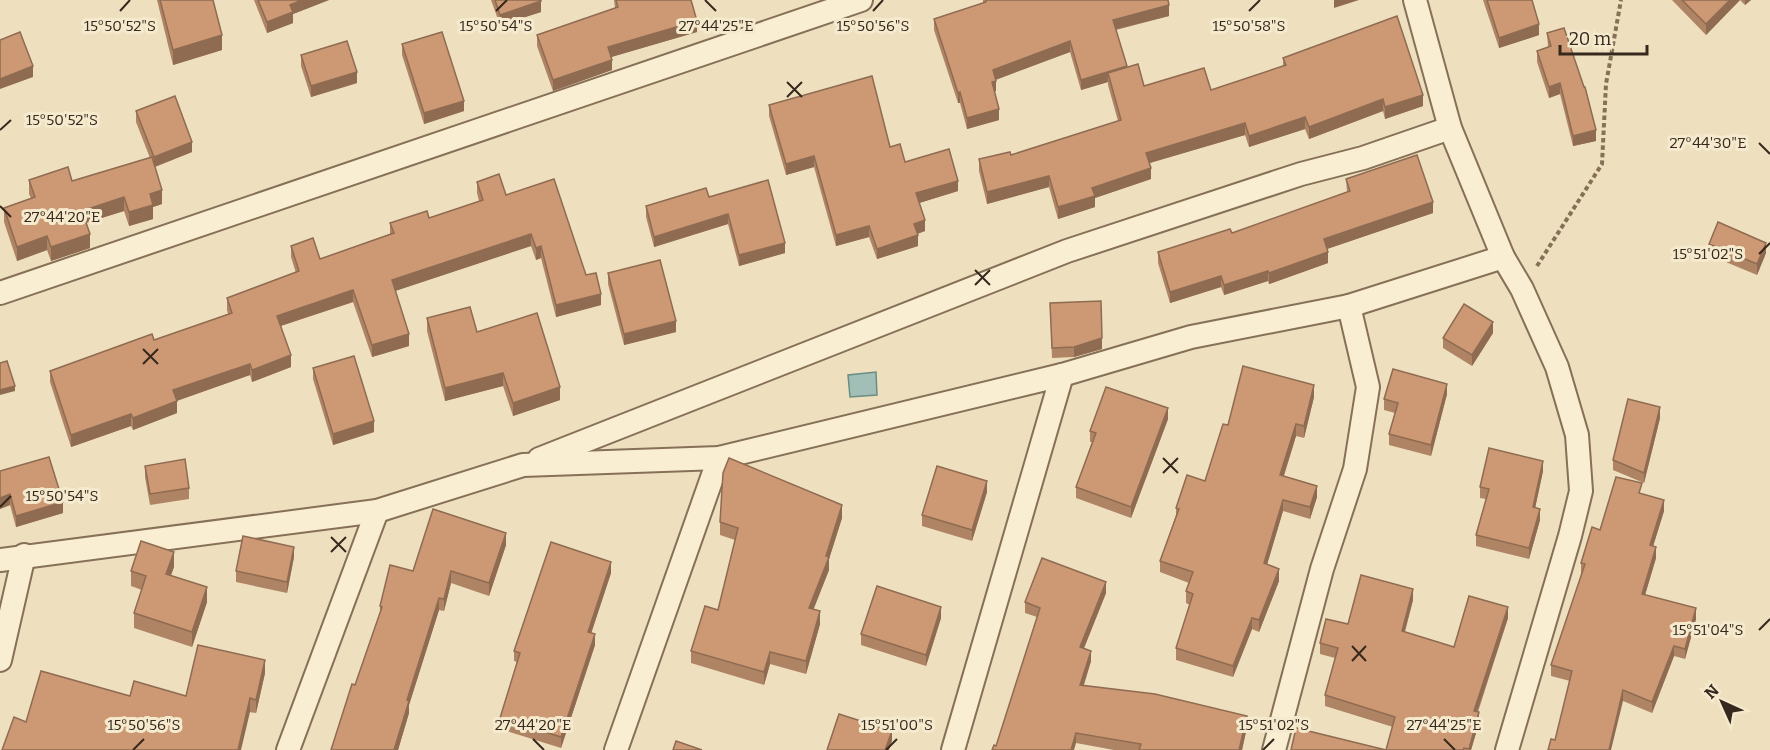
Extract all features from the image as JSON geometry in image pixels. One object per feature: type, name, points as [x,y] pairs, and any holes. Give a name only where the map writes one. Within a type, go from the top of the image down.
[{"type":"street","points":[[0,293],[861,0]]},
{"type":"street","points":[[1414,0],[1450,128],[1503,257],[1522,289],[1557,367],[1577,435],[1581,491],[1507,750]]},
{"type":"street","points":[[0,560],[24,555],[377,511],[524,465],[1067,251],[1301,174],[1363,158],[1450,128]]},
{"type":"street","points":[[524,465],[719,458],[1062,375],[1191,337],[1349,306],[1503,257]]},
{"type":"street","points":[[1274,750],[1322,569],[1355,469],[1368,387],[1349,306]]},
{"type":"street","points":[[953,750],[1062,375]]},
{"type":"street","points":[[616,750],[719,458]]},
{"type":"street","points":[[288,750],[377,511]]},
{"type":"street","points":[[0,660],[24,555]]},
{"type":"path","points":[[1522,289],[1602,164],[1606,84],[1621,0]]},
{"type":"water","points":[[876,372],[877,395],[850,397],[848,375]]},
{"type":"building","points":[[160,0],[213,0],[222,35],[173,50]]},
{"type":"building","points":[[258,0],[302,0],[290,5],[293,12],[267,22]]},
{"type":"building","points":[[495,0],[541,0],[541,1],[500,15]]},
{"type":"building","points":[[616,0],[691,0],[697,21],[608,47],[612,60],[553,80],[537,35],[618,7]]},
{"type":"building","points":[[986,0],[1168,0],[1169,5],[1113,20],[1127,66],[1081,80],[1070,41],[993,70],[996,81],[992,82],[999,109],[967,118],[934,19],[986,2]]},
{"type":"building","points":[[1487,0],[1532,0],[1539,24],[1499,38]]},
{"type":"building","points":[[1682,0],[1730,0],[1706,24]]},
{"type":"building","points":[[1397,16],[1423,95],[1385,107],[1383,99],[1309,127],[1305,117],[1249,136],[1245,123],[1146,153],[1151,168],[1092,188],[1095,196],[1058,207],[1049,176],[987,192],[979,159],[1010,152],[1011,155],[1121,120],[1108,73],[1138,64],[1144,86],[1204,68],[1211,90],[1286,65],[1283,58]]},
{"type":"building","points":[[1564,28],[1585,87],[1596,130],[1573,136],[1560,83],[1549,87],[1537,51],[1551,46],[1547,33]]},
{"type":"building","points":[[20,32],[33,66],[0,79],[0,40]]},
{"type":"building","points":[[442,32],[464,101],[424,113],[402,44]]},
{"type":"building","points":[[347,41],[357,72],[311,86],[301,55]]},
{"type":"building","points":[[872,76],[890,147],[900,144],[905,162],[949,149],[958,181],[916,193],[925,220],[914,224],[918,235],[877,249],[869,226],[836,235],[814,156],[786,164],[769,105]]},
{"type":"building","points":[[175,96],[192,142],[154,157],[136,111]]},
{"type":"building","points":[[1417,155],[1433,202],[1324,239],[1328,252],[1269,273],[1268,271],[1224,285],[1221,276],[1170,292],[1158,252],[1230,229],[1232,233],[1350,191],[1346,179]]},
{"type":"building","points":[[152,157],[162,190],[150,194],[153,205],[129,212],[124,197],[82,211],[90,234],[51,247],[47,236],[17,247],[4,208],[35,197],[29,180],[68,167],[72,181]]},
{"type":"building","points":[[499,174],[506,195],[554,179],[586,275],[596,273],[601,294],[556,305],[541,246],[536,248],[531,234],[392,280],[409,334],[372,345],[353,290],[277,316],[291,355],[252,370],[250,364],[173,390],[177,401],[133,418],[131,414],[71,435],[50,371],[152,334],[154,340],[232,313],[227,298],[299,271],[291,246],[313,238],[320,259],[394,233],[390,223],[427,211],[429,218],[483,200],[477,182]]},
{"type":"building","points":[[768,180],[785,243],[739,255],[728,214],[654,237],[646,206],[706,188],[709,197]]},
{"type":"building","points":[[1718,222],[1766,243],[1757,264],[1709,244]]},
{"type":"building","points":[[660,260],[676,321],[624,334],[608,273]]},
{"type":"building","points":[[1101,301],[1102,338],[1074,347],[1052,348],[1050,303]]},
{"type":"building","points":[[1464,304],[1493,322],[1472,355],[1443,338]]},
{"type":"building","points":[[470,307],[477,332],[537,313],[560,387],[513,403],[503,373],[445,388],[427,318]]},
{"type":"building","points":[[354,356],[374,421],[333,434],[313,368]]},
{"type":"building","points":[[7,361],[15,386],[0,390],[0,363]]},
{"type":"building","points":[[1243,366],[1314,385],[1304,426],[1296,424],[1280,475],[1317,486],[1310,507],[1283,500],[1264,563],[1279,569],[1259,620],[1252,618],[1233,666],[1176,648],[1193,594],[1186,591],[1193,572],[1160,561],[1179,509],[1176,508],[1187,475],[1205,481],[1223,424],[1228,425]]},
{"type":"building","points":[[1393,369],[1447,384],[1431,445],[1389,434],[1398,403],[1384,399]]},
{"type":"building","points":[[1106,387],[1168,408],[1131,507],[1076,487],[1096,433],[1090,431]]},
{"type":"building","points":[[1628,399],[1660,407],[1644,473],[1613,460]]},
{"type":"building","points":[[1489,448],[1543,461],[1533,507],[1540,509],[1529,548],[1476,535],[1489,489],[1480,487]]},
{"type":"building","points":[[49,457],[63,502],[16,516],[10,494],[0,498],[0,471]]},
{"type":"building","points":[[729,458],[842,505],[826,556],[829,557],[809,608],[820,611],[806,661],[770,652],[764,672],[691,651],[705,606],[718,610],[738,528],[720,522],[723,473]]},
{"type":"building","points":[[185,459],[189,488],[150,494],[145,466]]},
{"type":"building","points":[[937,466],[987,481],[972,530],[922,515]]},
{"type":"building","points":[[1616,477],[1642,483],[1639,493],[1664,500],[1650,545],[1656,547],[1642,594],[1696,608],[1685,649],[1674,646],[1652,702],[1623,690],[1609,750],[1548,750],[1551,739],[1555,740],[1572,671],[1551,665],[1585,564],[1581,563],[1592,527],[1600,530]]},
{"type":"building","points":[[433,509],[506,533],[489,583],[451,571],[444,599],[439,598],[394,750],[331,750],[352,684],[355,685],[382,607],[380,606],[390,565],[413,571]]},
{"type":"building","points":[[243,536],[294,547],[287,582],[236,571]]},
{"type":"building","points":[[141,541],[174,552],[166,574],[207,587],[192,632],[134,613],[146,576],[131,571]]},
{"type":"building","points":[[551,542],[611,562],[588,632],[595,634],[561,737],[500,718],[520,653],[514,651]]},
{"type":"building","points":[[1042,558],[1106,582],[1080,647],[1091,651],[1080,685],[1155,694],[1247,716],[1239,750],[1139,750],[1141,744],[1076,733],[1071,750],[992,750],[994,745],[996,746],[1040,608],[1025,602]]},
{"type":"building","points":[[1361,575],[1413,589],[1402,631],[1454,647],[1469,596],[1508,607],[1474,711],[1479,712],[1469,749],[1386,750],[1395,717],[1325,695],[1338,648],[1320,643],[1326,619],[1348,624]]},
{"type":"building","points":[[877,586],[941,607],[926,655],[861,634]]},
{"type":"building","points":[[198,645],[265,660],[256,700],[250,698],[238,750],[2,750],[14,717],[26,722],[41,671],[130,696],[134,681],[186,696]]},
{"type":"building","points":[[839,714],[892,731],[885,750],[827,750]]},
{"type":"building","points":[[1296,728],[1386,750],[1291,750]]},
{"type":"building","points":[[676,741],[702,750],[673,750]]}]
